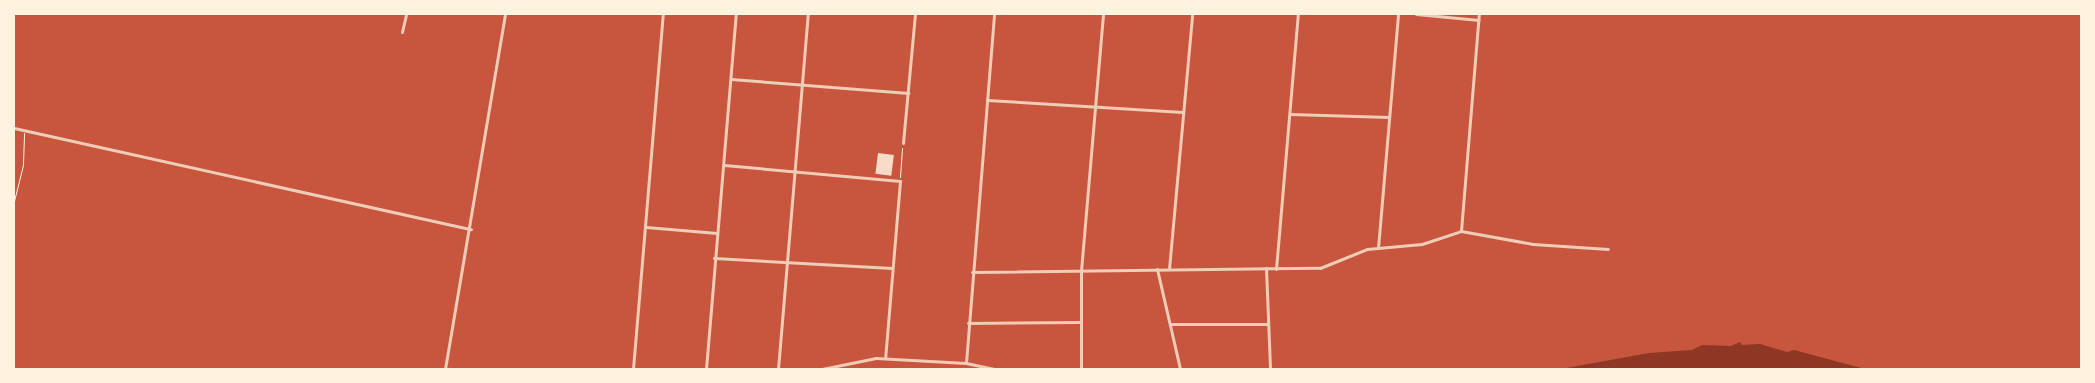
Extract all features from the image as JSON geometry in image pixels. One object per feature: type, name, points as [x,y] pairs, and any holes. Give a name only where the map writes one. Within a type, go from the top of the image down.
[{"type":"street","points":[[402,32],[406,14]]},
{"type":"street","points":[[444,369],[471,229],[506,14]]},
{"type":"street","points":[[633,369],[663,14]]},
{"type":"street","points":[[706,369],[736,14]]},
{"type":"street","points":[[778,369],[808,14]]},
{"type":"street","points":[[903,143],[915,14]]},
{"type":"street","points":[[966,362],[994,14]]},
{"type":"street","points":[[1081,369],[1081,271],[1103,14]]},
{"type":"street","points":[[1170,269],[1192,14]]},
{"type":"street","points":[[1276,269],[1298,14]]},
{"type":"street","points":[[1378,248],[1398,14]]},
{"type":"street","points":[[1416,14],[1479,20]]},
{"type":"street","points":[[1461,231],[1479,14]]},
{"type":"street","points":[[731,79],[908,93]]},
{"type":"street","points":[[987,100],[1183,112]]},
{"type":"street","points":[[1290,114],[1389,118]]},
{"type":"street","points":[[14,128],[471,229]]},
{"type":"street","points":[[724,165],[900,180],[885,358]]},
{"type":"street","points":[[646,227],[716,233]]},
{"type":"street","points":[[972,272],[1320,268],[1378,248],[1422,244],[1461,231],[1534,244],[1608,249]]},
{"type":"street","points":[[714,258],[892,268]]},
{"type":"street","points":[[1266,268],[1270,369]]},
{"type":"street","points":[[1157,270],[1180,369]]},
{"type":"street","points":[[968,323],[1081,322]]},
{"type":"street","points":[[1170,324],[1267,324]]},
{"type":"street","points":[[822,369],[885,358],[966,362],[995,369]]},
{"type":"path","points":[[14,201],[23,164],[24,130]]},
{"type":"path","points":[[900,180],[903,143]]},
{"type":"shaded area","points":[[1740,342],[1742,345],[1760,344],[1787,352],[1794,350],[1865,369],[1561,369],[1649,353],[1692,350],[1702,345],[1731,346]]},
{"type":"building","points":[[878,153],[894,155],[891,176],[875,174]]}]
